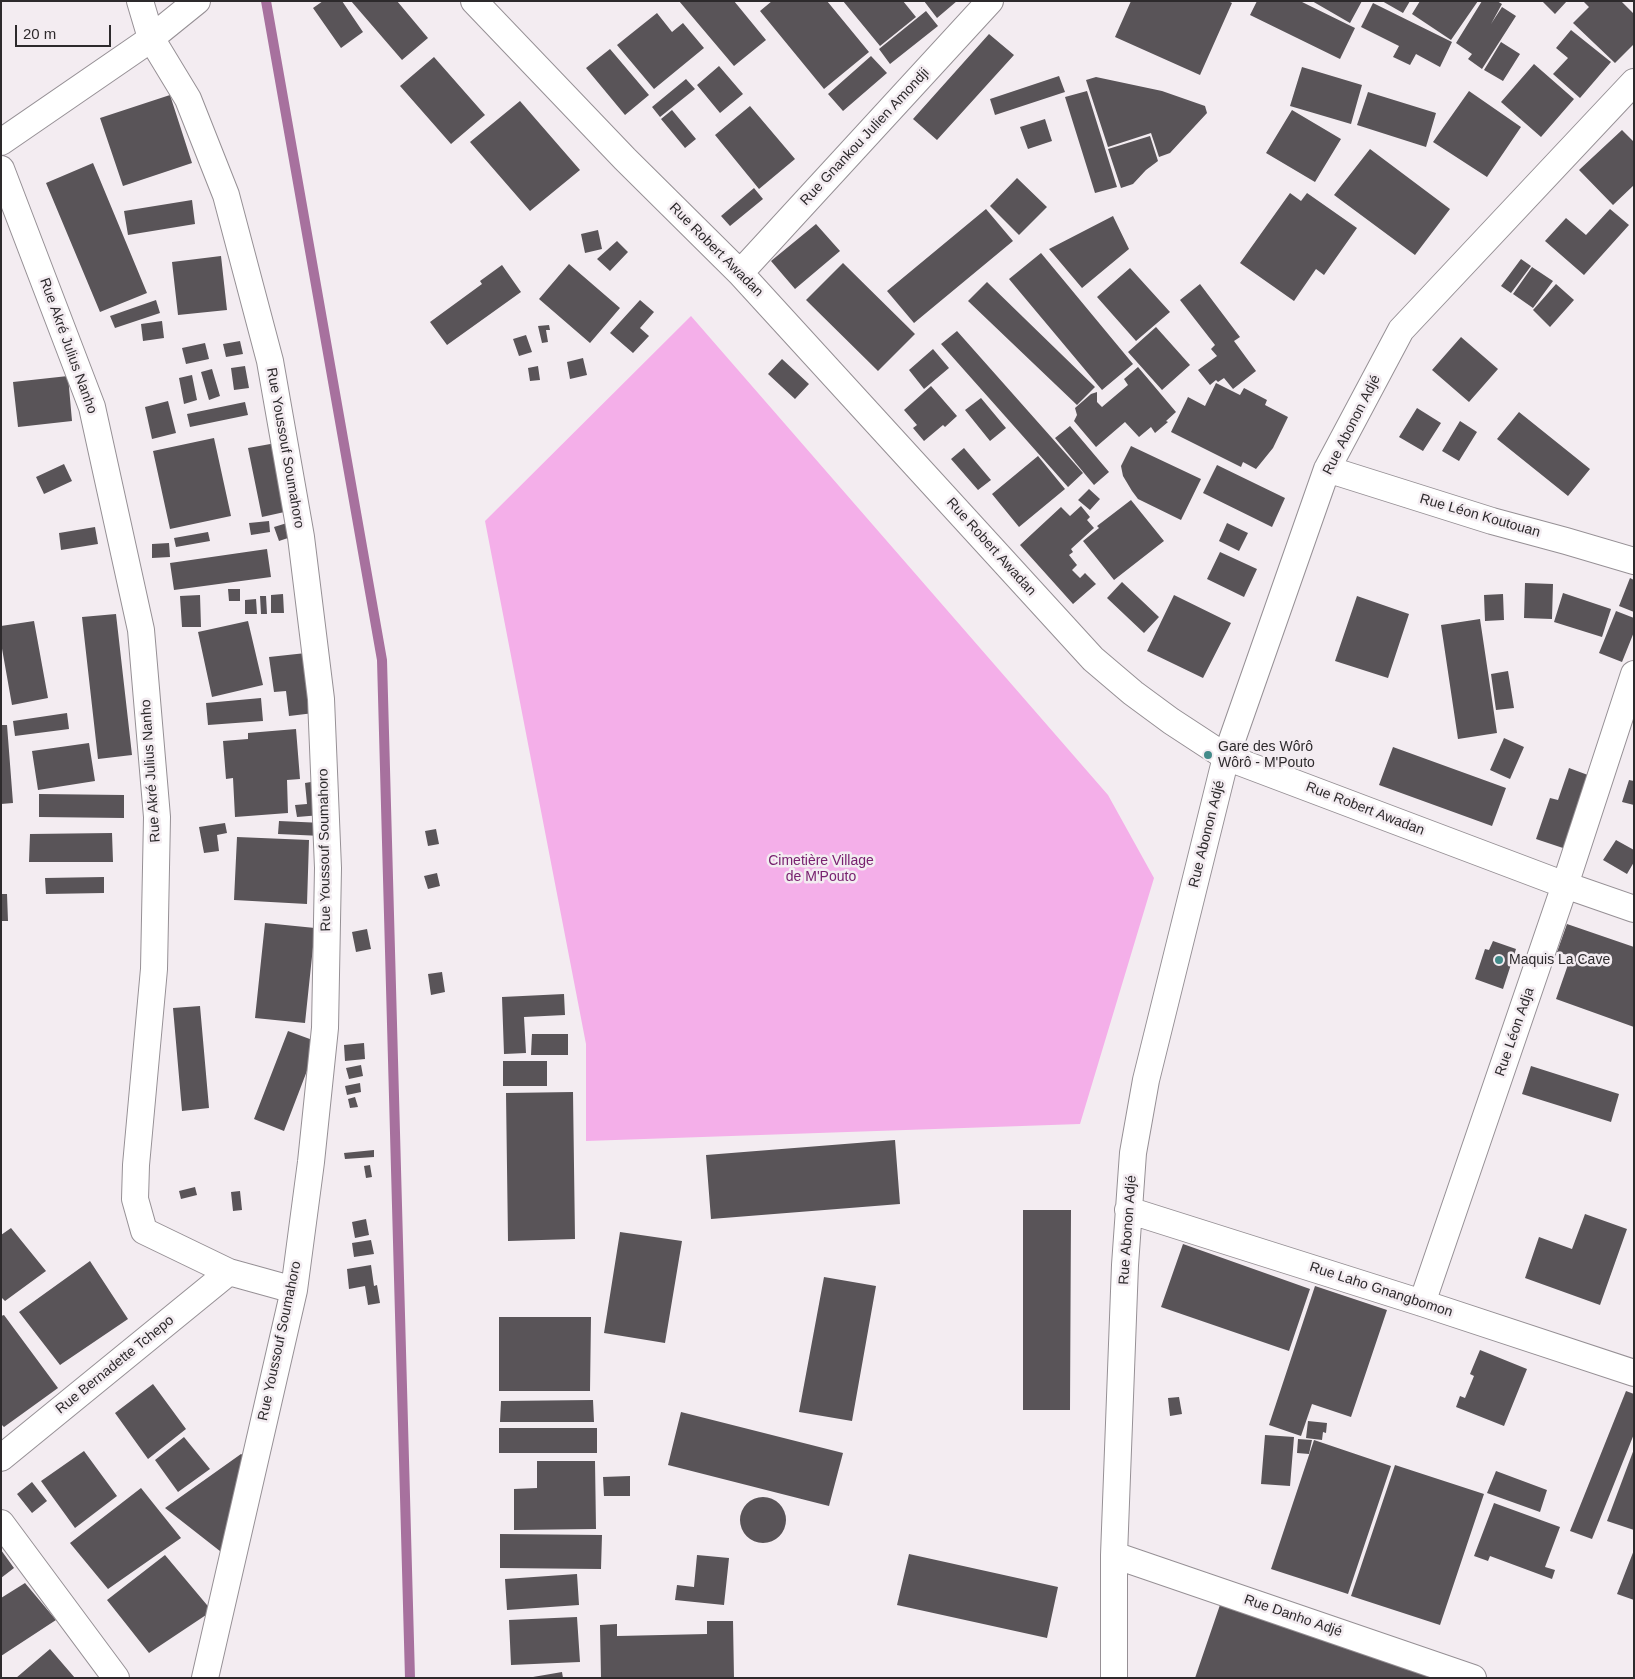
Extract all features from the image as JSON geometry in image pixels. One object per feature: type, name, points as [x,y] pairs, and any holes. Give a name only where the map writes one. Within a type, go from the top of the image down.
[{"type":"street","name":"Rue Youssouf Soumahoro","points":[[140,1],[151,38],[188,99],[226,195],[270,361],[300,537],[321,699],[328,868],[325,1028],[311,1162],[294,1290],[205,1678]]},
{"type":"street","points":[[1,142],[151,38],[197,1]]},
{"type":"street","name":"Rue Robert Awadan","points":[[474,1],[625,159],[740,273],[1094,660],[1133,693],[1171,721],[1226,757],[1565,885],[1634,909]]},
{"type":"street","name":"Rue Gnankou Julien Amondji","points":[[740,273],[990,1]]},
{"type":"street","name":"Rue Abonon Adjé","points":[[1114,1678],[1114,1555],[1128,1210],[1133,1153],[1146,1080],[1226,757],[1327,469],[1401,330],[1634,82]]},
{"type":"street","name":"Rue Akré Julius Nanho","points":[[1,169],[92,407],[141,630],[157,817],[154,969],[136,1165],[135,1199],[144,1231],[229,1272],[294,1290]]},
{"type":"street","name":"Rue Léon Koutouan","points":[[1327,469],[1492,521],[1634,561]]},
{"type":"street","name":"Rue Léon Adja","points":[[1422,1303],[1565,885],[1634,674]]},
{"type":"street","name":"Rue Laho Gnangbomon","points":[[1128,1210],[1422,1303],[1634,1374]]},
{"type":"street","name":"Rue Bernadette Tchepo","points":[[1,1458],[229,1272]]},
{"type":"street","points":[[1,1523],[116,1678]]},
{"type":"street","name":"Rue Danho Adjé","points":[[1114,1555],[1466,1677]]},
{"type":"green space","name":"Cimetière Village de M'Pouto","points":[[691,316],[1108,795],[1154,878],[1080,1124],[586,1141],[586,1044],[485,521]]},
{"type":"building","points":[[323,1],[342,1],[363,32],[341,48],[313,8]]},
{"type":"building","points":[[351,1],[397,1],[428,38],[402,60]]},
{"type":"building","points":[[679,1],[734,1],[766,40],[734,66]]},
{"type":"building","points":[[772,1],[827,1],[869,52],[824,89],[760,11]]},
{"type":"building","points":[[843,1],[903,1],[916,17],[880,46]]},
{"type":"building","points":[[924,1],[957,1],[937,18]]},
{"type":"building","points":[[1131,1],[1228,1],[1232,3],[1200,75],[1115,37]]},
{"type":"building","points":[[1257,1],[1300,1],[1355,28],[1340,59],[1250,15]]},
{"type":"building","points":[[1312,1],[1362,1],[1350,23]]},
{"type":"building","points":[[1382,1],[1410,1],[1403,13]]},
{"type":"building","points":[[1420,1],[1478,1],[1451,40],[1412,14]]},
{"type":"building","points":[[1482,1],[1497,1],[1502,4],[1491,24],[1502,7],[1516,16],[1482,69],[1468,59],[1472,54],[1456,43]]},
{"type":"building","points":[[1542,1],[1567,1],[1555,14]]},
{"type":"building","points":[[1583,1],[1621,1],[1634,14],[1634,44],[1615,63],[1573,23],[1589,7]]},
{"type":"building","points":[[1373,3],[1452,42],[1440,67],[1416,54],[1410,65],[1393,57],[1399,46],[1361,27]]},
{"type":"building","points":[[926,11],[938,26],[890,64],[879,49]]},
{"type":"building","points":[[657,13],[672,32],[683,23],[704,48],[654,89],[617,45]]},
{"type":"building","points":[[1571,30],[1611,62],[1580,98],[1553,74],[1568,58],[1556,48]]},
{"type":"building","points":[[989,34],[1014,55],[937,140],[913,119]]},
{"type":"building","points":[[1501,42],[1520,54],[1503,81],[1484,70]]},
{"type":"building","points":[[610,49],[649,95],[625,115],[586,68]]},
{"type":"building","points":[[871,56],[887,73],[843,111],[828,94]]},
{"type":"building","points":[[434,57],[485,115],[451,144],[400,86]]},
{"type":"building","points":[[1534,64],[1574,99],[1541,137],[1501,102]]},
{"type":"building","points":[[719,66],[743,94],[720,113],[697,85]]},
{"type":"building","points":[[1302,67],[1362,85],[1351,124],[1290,106]]},
{"type":"building","points":[[1059,76],[1065,92],[995,115],[990,99]]},
{"type":"building","points":[[1096,77],[1162,91],[1205,106],[1207,113],[1170,153],[1159,157],[1151,133],[1108,147],[1086,80]]},
{"type":"building","points":[[686,79],[695,89],[660,117],[652,107]]},
{"type":"building","points":[[1087,91],[1117,187],[1095,193],[1065,97]]},
{"type":"building","points":[[1469,91],[1521,127],[1487,177],[1433,142]]},
{"type":"building","points":[[1368,92],[1436,113],[1426,147],[1357,125]]},
{"type":"building","points":[[170,95],[192,163],[123,186],[100,118]]},
{"type":"building","points":[[520,101],[580,170],[530,211],[470,142]]},
{"type":"building","points":[[750,106],[795,159],[759,189],[715,135]]},
{"type":"building","points":[[672,110],[696,139],[685,148],[661,119]]},
{"type":"building","points":[[1292,110],[1341,139],[1315,182],[1266,153]]},
{"type":"building","points":[[1045,119],[1052,141],[1028,149],[1020,127]]},
{"type":"building","points":[[1622,130],[1634,142],[1634,185],[1613,205],[1579,170]]},
{"type":"building","points":[[1150,136],[1158,161],[1146,170],[1133,184],[1121,188],[1108,149]]},
{"type":"building","points":[[1370,149],[1450,209],[1415,255],[1334,195]]},
{"type":"building","points":[[93,163],[147,293],[100,312],[46,183]]},
{"type":"building","points":[[1017,178],[1047,207],[1019,235],[990,206]]},
{"type":"building","points":[[754,188],[763,199],[730,226],[721,216]]},
{"type":"building","points":[[1290,193],[1301,201],[1307,193],[1357,228],[1324,275],[1316,269],[1294,301],[1240,263]]},
{"type":"building","points":[[192,200],[195,224],[128,235],[124,211]]},
{"type":"building","points":[[986,209],[1013,241],[914,323],[887,291]]},
{"type":"building","points":[[1610,209],[1629,225],[1584,275],[1545,241],[1566,218],[1586,235]]},
{"type":"building","points":[[1113,216],[1129,249],[1082,288],[1049,249]]},
{"type":"building","points":[[816,224],[840,251],[795,289],[771,261]]},
{"type":"building","points":[[598,230],[602,249],[585,253],[581,234]]},
{"type":"building","points":[[617,241],[628,252],[610,271],[597,259]]},
{"type":"building","points":[[1041,253],[1133,364],[1102,390],[1009,279]]},
{"type":"building","points":[[221,256],[227,310],[178,315],[172,262]]},
{"type":"building","points":[[1521,259],[1531,266],[1511,293],[1501,286]]},
{"type":"building","points":[[843,263],[915,334],[878,371],[806,300]]},
{"type":"building","points":[[569,264],[620,308],[590,343],[539,299]]},
{"type":"building","points":[[502,265],[521,292],[447,345],[430,322],[482,284],[480,281]]},
{"type":"building","points":[[1532,267],[1553,281],[1533,308],[1513,294]]},
{"type":"building","points":[[1130,268],[1170,312],[1136,341],[1097,297]]},
{"type":"building","points":[[987,282],[1095,387],[1077,405],[968,301]]},
{"type":"building","points":[[1200,284],[1240,337],[1234,341],[1256,371],[1233,389],[1224,378],[1218,382],[1216,380],[1210,385],[1198,370],[1217,356],[1211,349],[1215,345],[1180,300]]},
{"type":"building","points":[[1556,284],[1574,300],[1550,327],[1533,310]]},
{"type":"building","points":[[156,300],[160,313],[115,328],[110,316]]},
{"type":"building","points":[[640,300],[654,312],[640,328],[649,336],[633,353],[610,333]]},
{"type":"building","points":[[162,321],[164,338],[143,341],[141,324]]},
{"type":"building","points":[[549,325],[550,330],[546,330],[548,342],[542,343],[538,326]]},
{"type":"building","points":[[1156,327],[1190,365],[1162,390],[1128,352]]},
{"type":"building","points":[[957,331],[1083,473],[1068,487],[941,344]]},
{"type":"building","points":[[526,335],[532,352],[519,356],[513,339]]},
{"type":"building","points":[[1461,337],[1498,369],[1469,402],[1432,370]]},
{"type":"building","points":[[240,341],[243,354],[226,357],[223,344]]},
{"type":"building","points":[[205,343],[209,359],[186,364],[182,348]]},
{"type":"building","points":[[933,349],[949,368],[924,389],[909,370]]},
{"type":"building","points":[[583,358],[587,375],[570,379],[567,362]]},
{"type":"building","points":[[782,359],[809,384],[795,399],[768,374]]},
{"type":"building","points":[[245,366],[249,388],[234,390],[231,368]]},
{"type":"building","points":[[538,366],[540,380],[530,381],[528,368]]},
{"type":"building","points":[[1138,367],[1176,412],[1155,433],[1151,427],[1139,437],[1125,422],[1096,447],[1074,421],[1077,415],[1075,408],[1091,394],[1097,392],[1097,402],[1102,407],[1128,385],[1124,379]]},
{"type":"building","points":[[212,369],[220,396],[209,400],[201,372]]},
{"type":"building","points":[[192,375],[197,400],[184,404],[179,378]]},
{"type":"building","points":[[68,376],[72,421],[18,427],[13,382]]},
{"type":"building","points":[[1216,383],[1240,395],[1244,388],[1267,400],[1265,405],[1288,417],[1273,448],[1256,469],[1243,462],[1241,467],[1171,432],[1188,397],[1205,406]]},
{"type":"building","points":[[931,386],[957,416],[945,427],[943,425],[924,441],[913,428],[917,425],[904,410]]},
{"type":"building","points":[[981,398],[1006,428],[990,441],[965,410]]},
{"type":"building","points":[[168,401],[176,433],[152,439],[145,407]]},
{"type":"building","points":[[245,402],[248,415],[190,427],[187,414]]},
{"type":"building","points":[[1417,408],[1441,423],[1423,451],[1399,437]]},
{"type":"building","points":[[1519,412],[1590,469],[1568,496],[1497,439]]},
{"type":"building","points":[[1460,421],[1477,432],[1459,461],[1442,451]]},
{"type":"building","points":[[1070,426],[1109,472],[1094,485],[1055,438]]},
{"type":"building","points":[[214,438],[231,516],[170,529],[153,451]]},
{"type":"building","points":[[276,443],[289,511],[262,517],[248,448]]},
{"type":"building","points":[[1131,446],[1201,479],[1181,520],[1138,499],[1132,491],[1123,476],[1121,466]]},
{"type":"building","points":[[964,448],[991,480],[978,490],[951,459]]},
{"type":"building","points":[[1038,456],[1065,489],[1019,527],[992,494]]},
{"type":"building","points":[[64,464],[72,481],[44,494],[36,477]]},
{"type":"building","points":[[1217,465],[1285,498],[1272,527],[1203,493]]},
{"type":"building","points":[[1089,489],[1100,499],[1090,510],[1078,500]]},
{"type":"building","points":[[1131,500],[1164,541],[1114,580],[1083,541],[1099,528],[1097,526]]},
{"type":"building","points":[[1081,506],[1090,517],[1087,520],[1094,528],[1071,549],[1073,552],[1069,555],[1077,565],[1072,570],[1080,578],[1085,573],[1096,584],[1073,604],[1020,545],[1061,507],[1070,516]]},
{"type":"building","points":[[269,521],[270,532],[251,535],[249,523]]},
{"type":"building","points":[[287,523],[291,537],[279,541],[274,527]]},
{"type":"building","points":[[1227,523],[1248,533],[1239,551],[1219,541]]},
{"type":"building","points":[[95,527],[98,544],[61,550],[59,533]]},
{"type":"building","points":[[208,532],[210,541],[176,547],[174,538]]},
{"type":"building","points":[[169,543],[170,557],[152,558],[152,544]]},
{"type":"building","points":[[267,549],[271,577],[174,590],[170,563]]},
{"type":"building","points":[[1220,552],[1257,569],[1244,597],[1207,579]]},
{"type":"building","points":[[1630,578],[1634,580],[1634,612],[1619,606]]},
{"type":"building","points":[[1122,582],[1159,617],[1144,633],[1107,598]]},
{"type":"building","points":[[1525,583],[1553,584],[1552,619],[1524,618]]},
{"type":"building","points":[[228,589],[240,589],[240,601],[229,601]]},
{"type":"building","points":[[1563,593],[1611,609],[1602,637],[1554,622]]},
{"type":"building","points":[[283,594],[284,613],[271,613],[271,595]]},
{"type":"building","points":[[1503,594],[1504,620],[1485,621],[1484,595]]},
{"type":"building","points":[[200,595],[201,627],[182,627],[180,596]]},
{"type":"building","points":[[1174,595],[1231,623],[1203,678],[1147,651]]},
{"type":"building","points":[[260,596],[266,596],[267,614],[261,614]]},
{"type":"building","points":[[1357,596],[1409,614],[1388,678],[1335,661]]},
{"type":"building","points":[[256,599],[257,614],[245,614],[245,600]]},
{"type":"building","points":[[1616,611],[1634,618],[1634,632],[1622,662],[1599,653]]},
{"type":"building","points":[[116,614],[132,755],[98,759],[82,617]]},
{"type":"building","points":[[1480,619],[1497,733],[1458,739],[1441,625]]},
{"type":"building","points":[[34,621],[48,698],[12,705],[1,643],[1,626]]},
{"type":"building","points":[[248,621],[263,685],[212,697],[198,632]]},
{"type":"building","points":[[306,653],[314,713],[289,716],[286,691],[274,692],[269,657]]},
{"type":"building","points":[[1508,671],[1514,708],[1496,710],[1491,674]]},
{"type":"building","points":[[261,698],[263,721],[208,725],[206,703]]},
{"type":"building","points":[[67,713],[69,729],[15,736],[13,721]]},
{"type":"building","points":[[1,725],[7,725],[13,803],[1,804]]},
{"type":"building","points":[[296,729],[300,779],[287,780],[288,813],[235,817],[233,778],[226,779],[223,741],[248,739],[248,733]]},
{"type":"building","points":[[1504,738],[1524,747],[1510,779],[1490,770]]},
{"type":"building","points":[[89,743],[95,781],[38,790],[32,751]]},
{"type":"building","points":[[1393,747],[1506,788],[1492,826],[1379,785]]},
{"type":"building","points":[[1569,768],[1596,778],[1572,851],[1536,839],[1550,798],[1558,800]]},
{"type":"building","points":[[1629,780],[1634,781],[1634,805],[1622,802]]},
{"type":"building","points":[[317,781],[321,815],[297,817],[295,805],[307,804],[305,783]]},
{"type":"building","points":[[39,794],[124,795],[124,818],[39,817]]},
{"type":"building","points":[[279,821],[323,823],[322,836],[278,834]]},
{"type":"building","points":[[225,823],[227,833],[217,835],[219,851],[204,853],[199,827]]},
{"type":"building","points":[[436,829],[439,844],[428,846],[425,831]]},
{"type":"building","points":[[112,833],[113,862],[29,862],[30,834]]},
{"type":"building","points":[[237,837],[309,840],[307,904],[234,900]]},
{"type":"building","points":[[1616,840],[1634,850],[1634,862],[1627,874],[1603,860]]},
{"type":"building","points":[[437,873],[440,886],[428,889],[424,876]]},
{"type":"building","points":[[104,877],[104,893],[46,894],[45,878]]},
{"type":"building","points":[[1,894],[7,894],[8,921],[1,921]]},
{"type":"building","points":[[265,923],[315,928],[305,1023],[255,1018]]},
{"type":"building","points":[[1567,924],[1634,947],[1634,1027],[1556,999],[1571,956],[1557,952]]},
{"type":"building","points":[[367,929],[371,949],[356,952],[352,932]]},
{"type":"building","points":[[1493,941],[1516,949],[1503,989],[1475,979],[1485,949],[1489,950]]},
{"type":"building","points":[[442,972],[445,992],[431,995],[428,974]]},
{"type":"building","points":[[564,994],[565,1015],[524,1017],[526,1053],[504,1054],[502,997]]},
{"type":"building","points":[[200,1006],[209,1108],[182,1111],[173,1008]]},
{"type":"building","points":[[288,1031],[318,1042],[284,1131],[254,1119]]},
{"type":"building","points":[[532,1034],[568,1034],[568,1055],[531,1055]]},
{"type":"building","points":[[364,1043],[365,1059],[345,1061],[344,1045]]},
{"type":"building","points":[[503,1061],[547,1061],[547,1086],[503,1086]]},
{"type":"building","points":[[361,1065],[363,1076],[349,1079],[346,1068]]},
{"type":"building","points":[[1531,1066],[1619,1094],[1611,1122],[1522,1094]]},
{"type":"building","points":[[360,1083],[361,1092],[347,1095],[345,1086]]},
{"type":"building","points":[[573,1092],[575,1239],[508,1241],[506,1093]]},
{"type":"building","points":[[355,1097],[358,1107],[350,1108],[348,1099]]},
{"type":"building","points":[[895,1140],[900,1204],[711,1219],[706,1155]]},
{"type":"building","points":[[374,1150],[374,1157],[345,1159],[344,1153]]},
{"type":"building","points":[[370,1165],[372,1177],[366,1178],[364,1166]]},
{"type":"building","points":[[195,1187],[197,1195],[181,1199],[179,1191]]},
{"type":"building","points":[[240,1191],[242,1210],[233,1211],[231,1192]]},
{"type":"building","points":[[1023,1210],[1071,1210],[1070,1410],[1023,1410]]},
{"type":"building","points":[[1585,1214],[1627,1229],[1600,1305],[1525,1278],[1539,1237],[1572,1249]]},
{"type":"building","points":[[366,1219],[369,1235],[355,1238],[352,1222]]},
{"type":"building","points":[[11,1228],[46,1271],[5,1301],[1,1297],[1,1235]]},
{"type":"building","points":[[620,1232],[682,1241],[665,1343],[604,1333]]},
{"type":"building","points":[[371,1240],[374,1254],[354,1257],[352,1243]]},
{"type":"building","points":[[1183,1244],[1310,1289],[1289,1351],[1161,1307]]},
{"type":"building","points":[[90,1261],[128,1319],[60,1365],[19,1312]]},
{"type":"building","points":[[371,1265],[374,1286],[377,1285],[380,1303],[368,1305],[365,1286],[349,1289],[347,1269]]},
{"type":"building","points":[[824,1277],[876,1286],[852,1421],[799,1412]]},
{"type":"building","points":[[1315,1286],[1387,1310],[1351,1417],[1312,1404],[1301,1436],[1269,1425]]},
{"type":"building","points":[[4,1315],[58,1388],[4,1427],[1,1424],[1,1316]]},
{"type":"building","points":[[499,1317],[591,1317],[590,1391],[499,1391]]},
{"type":"building","points":[[1480,1350],[1527,1369],[1504,1426],[1456,1407],[1460,1396],[1465,1398],[1474,1376],[1470,1374]]},
{"type":"building","points":[[153,1384],[186,1429],[148,1459],[115,1413]]},
{"type":"building","points":[[1626,1391],[1634,1394],[1634,1434],[1592,1539],[1570,1531]]},
{"type":"building","points":[[1179,1397],[1182,1414],[1170,1416],[1168,1398]]},
{"type":"building","points":[[593,1400],[594,1422],[500,1422],[501,1401]]},
{"type":"building","points":[[681,1412],[843,1453],[829,1506],[668,1465]]},
{"type":"building","points":[[1308,1421],[1327,1423],[1326,1433],[1323,1432],[1322,1440],[1306,1438]]},
{"type":"building","points":[[499,1428],[597,1428],[597,1453],[499,1453]]},
{"type":"building","points":[[1265,1435],[1294,1437],[1290,1486],[1261,1484]]},
{"type":"building","points":[[184,1437],[210,1469],[178,1492],[155,1460]]},
{"type":"building","points":[[1298,1439],[1312,1440],[1309,1454],[1297,1453]]},
{"type":"building","points":[[1314,1440],[1391,1466],[1348,1594],[1271,1569]]},
{"type":"building","points":[[1634,1449],[1634,1530],[1607,1521]]},
{"type":"building","points":[[84,1451],[117,1496],[75,1528],[41,1481]]},
{"type":"building","points":[[241,1454],[248,1458],[225,1555],[165,1508]]},
{"type":"building","points":[[537,1461],[595,1461],[596,1529],[514,1530],[514,1489],[537,1488]]},
{"type":"building","points":[[1395,1465],[1484,1494],[1440,1625],[1351,1596]]},
{"type":"building","points":[[1496,1471],[1547,1490],[1540,1512],[1487,1493]]},
{"type":"building","points":[[630,1476],[630,1496],[604,1496],[603,1477]]},
{"type":"building","points":[[32,1482],[47,1501],[32,1513],[17,1494]]},
{"type":"building","points":[[141,1488],[181,1538],[108,1589],[70,1543]]},
{"type":"building","points":[[763,1497],[776,1501],[782,1507],[786,1520],[782,1533],[776,1539],[763,1543],[750,1539],[744,1533],[740,1520],[744,1507],[750,1501]]},
{"type":"building","points":[[1494,1503],[1560,1527],[1545,1567],[1555,1570],[1552,1579],[1490,1556],[1488,1561],[1474,1556]]},
{"type":"building","points":[[500,1534],[602,1535],[601,1569],[500,1568]]},
{"type":"building","points":[[1,1550],[14,1568],[1,1578]]},
{"type":"building","points":[[1634,1550],[1634,1600],[1617,1594]]},
{"type":"building","points":[[909,1554],[1058,1587],[1047,1638],[897,1605]]},
{"type":"building","points":[[165,1555],[212,1611],[149,1653],[107,1600]]},
{"type":"building","points":[[697,1555],[729,1558],[724,1605],[675,1600],[677,1585],[694,1587]]},
{"type":"building","points":[[577,1574],[579,1605],[507,1610],[505,1579]]},
{"type":"building","points":[[25,1583],[56,1620],[1,1656],[1,1598]]},
{"type":"building","points":[[1221,1602],[1442,1678],[1195,1678]]},
{"type":"building","points":[[577,1617],[580,1662],[511,1665],[509,1620]]},
{"type":"building","points":[[707,1621],[733,1621],[734,1678],[601,1678],[600,1625],[617,1624],[617,1636],[707,1634]]},
{"type":"building","points":[[50,1649],[75,1678],[16,1678]]},
{"type":"building","points":[[562,1672],[563,1678],[533,1678],[533,1677]]},
{"type":"waterway","points":[[266,1],[382,660],[410,1678]]},
{"type":"place","name":"Gare des Wôrô Wôrô - M'Pouto","points":[[1208,755]]},
{"type":"place","name":"Maquis La Cave","points":[[1499,960]]}]
